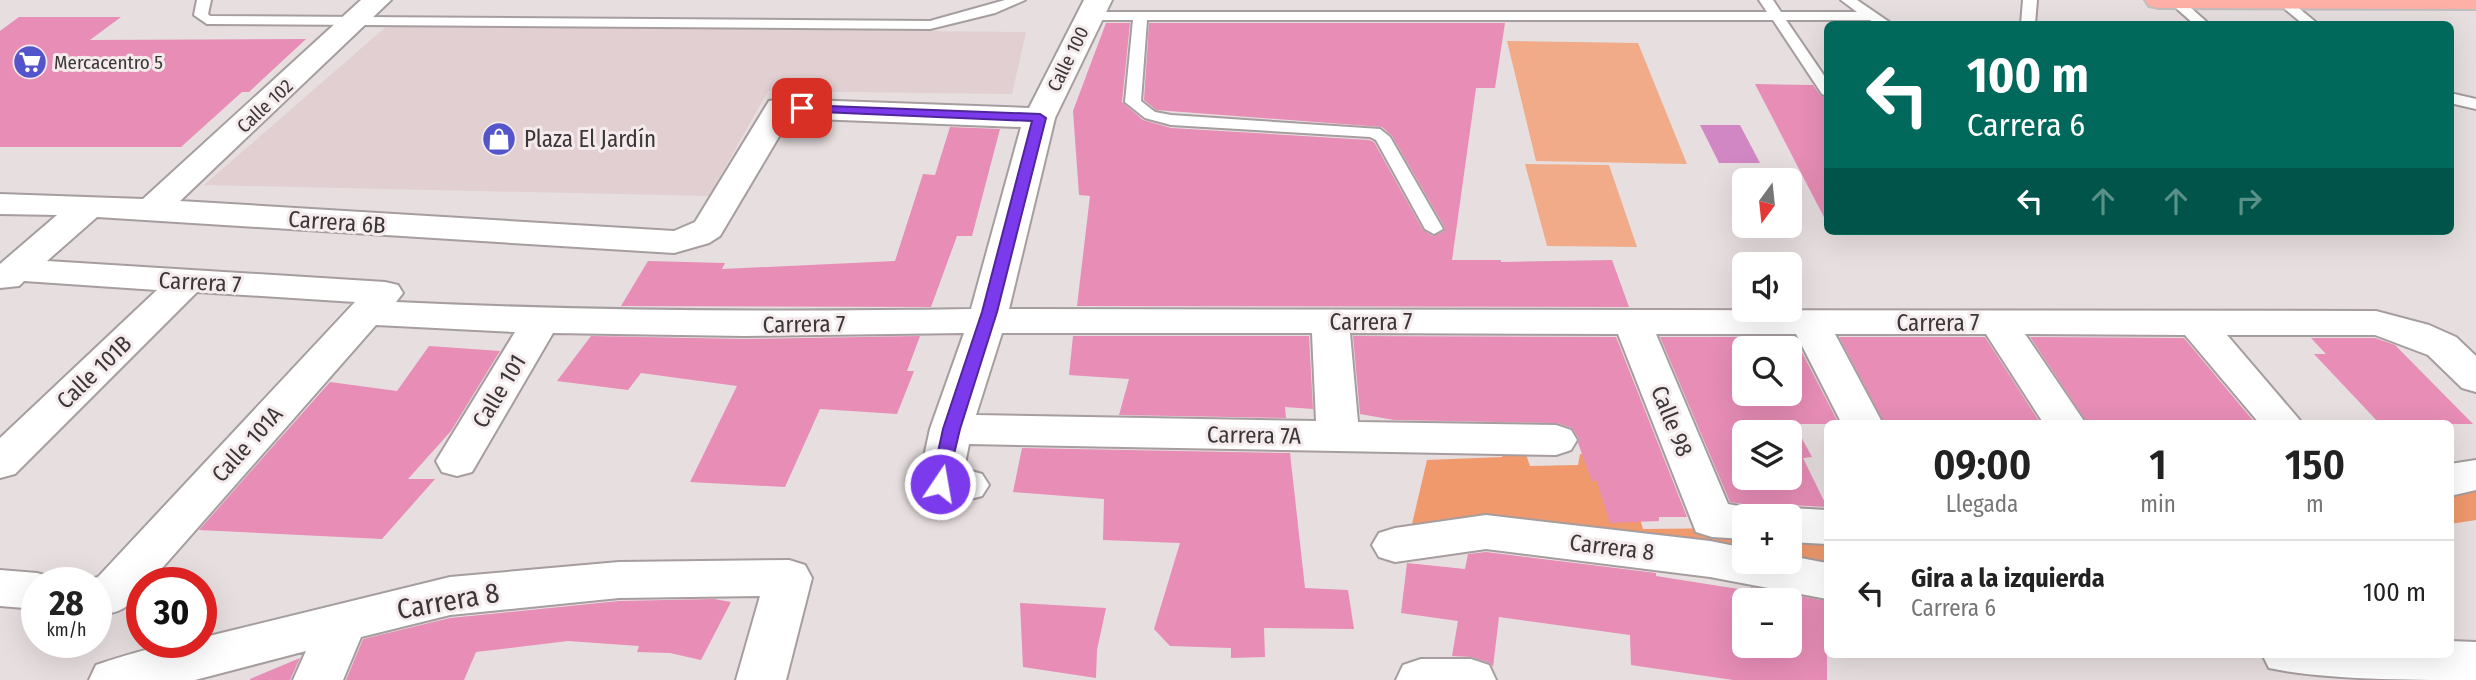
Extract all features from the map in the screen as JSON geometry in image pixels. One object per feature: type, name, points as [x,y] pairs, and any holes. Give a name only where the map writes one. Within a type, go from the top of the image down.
[{"type":"main road","points":[[2159,0],[2476,1]]},
{"type":"street","name":"Calle 102","points":[[151,210],[377,0]]},
{"type":"street","name":"Calle 100","points":[[967,485],[940,484],[951,429],[987,321],[1040,118],[1093,8]]},
{"type":"street","name":"Carrera 6B","points":[[0,204],[89,206],[674,242],[697,236],[708,229],[780,108],[1040,118]]},
{"type":"street","points":[[8,276],[89,206]]},
{"type":"street","name":"Carrera 7","points":[[8,276],[188,281],[541,321],[744,324],[987,321],[2376,323],[2415,334],[2442,346],[2476,379]]},
{"type":"street","name":"Calle 101B","points":[[0,463],[188,281]]},
{"type":"street","name":"Calle 101A","points":[[112,586],[376,303]]},
{"type":"street","name":"Calle 101","points":[[457,461],[541,321]]},
{"type":"street","points":[[1330,322],[1338,436]]},
{"type":"street","name":"Calle 98","points":[[1632,322],[1728,521]]},
{"type":"street","points":[[1808,322],[1861,420]]},
{"type":"street","points":[[1998,323],[2063,420]]},
{"type":"street","points":[[2196,323],[2280,420]]},
{"type":"street","name":"Carrera 7A","points":[[951,429],[1556,440]]},
{"type":"street","points":[[2454,479],[2476,475]]},
{"type":"street","points":[[1802,526],[1824,527]]},
{"type":"street","name":"Carrera 8","points":[[1395,545],[1486,532],[1710,559],[1824,580]]},
{"type":"street","name":"Carrera 8","points":[[114,680],[450,596],[619,580],[789,578],[761,680]]},
{"type":"street","points":[[0,588],[21,590]]},
{"type":"street","points":[[318,680],[344,622]]},
{"type":"street","points":[[2326,658],[2476,662]]},
{"type":"street","points":[[1421,680],[1471,680]]},
{"type":"lane","points":[[204,0],[201,15],[207,20],[930,25],[1018,0]]},
{"type":"lane","points":[[1766,0],[1824,87]]},
{"type":"lane","points":[[1848,0],[1880,21]]},
{"type":"lane","points":[[2028,21],[2030,0]]},
{"type":"lane","points":[[2174,0],[2198,21]]},
{"type":"lane","points":[[2281,0],[2307,21]]},
{"type":"lane","points":[[1093,8],[1140,16],[1872,16]]},
{"type":"lane","points":[[1140,16],[1133,102],[1150,115],[1171,120],[1374,132],[1382,137],[1434,229]]},
{"type":"lane","points":[[2454,99],[2476,104]]},
{"type":"shaded area","name":"Plaza El Jardín","points":[[387,26],[1026,32],[1012,94],[768,91],[709,196],[204,185]]},
{"type":"shaded area","points":[[1507,41],[1638,43],[1687,164],[1536,161]]},
{"type":"shaded area","points":[[1700,125],[1740,125],[1760,163],[1719,163]]},
{"type":"shaded area","points":[[1525,164],[1609,165],[1637,247],[1547,246]]},
{"type":"shaded area","points":[[1505,444],[1523,446],[1530,466],[1578,465],[1580,454],[1622,456],[1643,529],[1732,528],[1732,556],[1558,536],[1405,554],[1427,460],[1502,457]]},
{"type":"shaded area","points":[[2476,484],[2476,520],[2454,523],[2454,488]]},
{"type":"shaded area","points":[[1802,540],[1824,540],[1824,564],[1802,562]]},
{"type":"building","points":[[19,17],[121,17],[90,40],[306,39],[249,92],[242,92],[181,147],[0,147],[0,31]]},
{"type":"building","points":[[1106,23],[1130,23],[1122,102],[1143,120],[1171,128],[1374,142],[1423,230],[1433,236],[1445,228],[1392,136],[1382,127],[1156,110],[1144,100],[1149,23],[1505,23],[1495,88],[1476,88],[1452,260],[1612,260],[1629,307],[1077,306],[1090,196],[1079,195],[1073,111]]},
{"type":"building","points":[[1755,84],[1813,85],[1824,97],[1824,217],[1802,175],[1802,168],[1799,168]]},
{"type":"building","points":[[950,127],[1000,129],[972,236],[957,236],[931,307],[621,306],[648,261],[725,263],[722,269],[895,261],[923,174],[935,175]]},
{"type":"building","points":[[591,336],[744,339],[920,336],[907,371],[914,371],[897,414],[820,409],[785,487],[690,482],[737,386],[641,373],[628,390],[557,381]]},
{"type":"building","points":[[1073,336],[1309,336],[1313,409],[1285,407],[1286,418],[1119,415],[1129,379],[1069,375]]},
{"type":"building","points":[[1353,336],[1616,337],[1687,517],[1659,517],[1659,521],[1610,523],[1597,481],[1592,481],[1578,443],[1579,439],[1572,428],[1557,423],[1394,420],[1360,414]]},
{"type":"building","points":[[1660,337],[1732,337],[1732,406],[1802,406],[1802,352],[1837,420],[1824,420],[1824,424],[1802,424],[1802,420],[1732,420],[1732,490],[1802,490],[1802,439],[1812,457],[1803,458],[1824,501],[1824,507],[1730,502]]},
{"type":"building","points":[[1839,337],[1985,337],[2038,420],[1883,420]]},
{"type":"building","points":[[2030,337],[2184,338],[2253,420],[2085,420]]},
{"type":"building","points":[[2311,338],[2375,338],[2395,345],[2473,424],[2454,424],[2454,420],[2376,420],[2314,354],[2326,354]]},
{"type":"building","points":[[429,346],[500,351],[451,431],[408,479],[435,479],[382,539],[199,530],[330,382],[397,391]]},
{"type":"building","points":[[1022,448],[1290,453],[1305,588],[1348,590],[1354,629],[1264,628],[1265,657],[1231,658],[1231,648],[1170,646],[1154,629],[1180,543],[1103,540],[1104,499],[1013,492]]},
{"type":"building","points":[[1486,552],[1656,573],[1656,576],[1732,588],[1732,658],[1802,658],[1802,596],[1824,600],[1824,658],[1827,658],[1827,680],[1733,680],[1631,665],[1630,635],[1499,617],[1493,667],[1490,663],[1472,657],[1452,656],[1458,621],[1401,613],[1407,563],[1465,569],[1468,554]]},
{"type":"building","points":[[714,599],[731,602],[701,660],[670,653],[637,652],[639,646],[568,641],[476,652],[464,680],[346,680],[363,639],[450,618],[619,601]]},
{"type":"building","points":[[1020,603],[1106,608],[1097,650],[1096,678],[1023,667]]},
{"type":"building","points":[[300,658],[290,680],[250,680],[250,679]]},
{"type":"place","name":"Mercacentro 5","points":[[30,62]]},
{"type":"place","name":"Plaza El Jardín","points":[[499,139]]},
{"type":"route","points":[[802,108],[1040,118],[989,312],[951,429],[940,484]]}]
